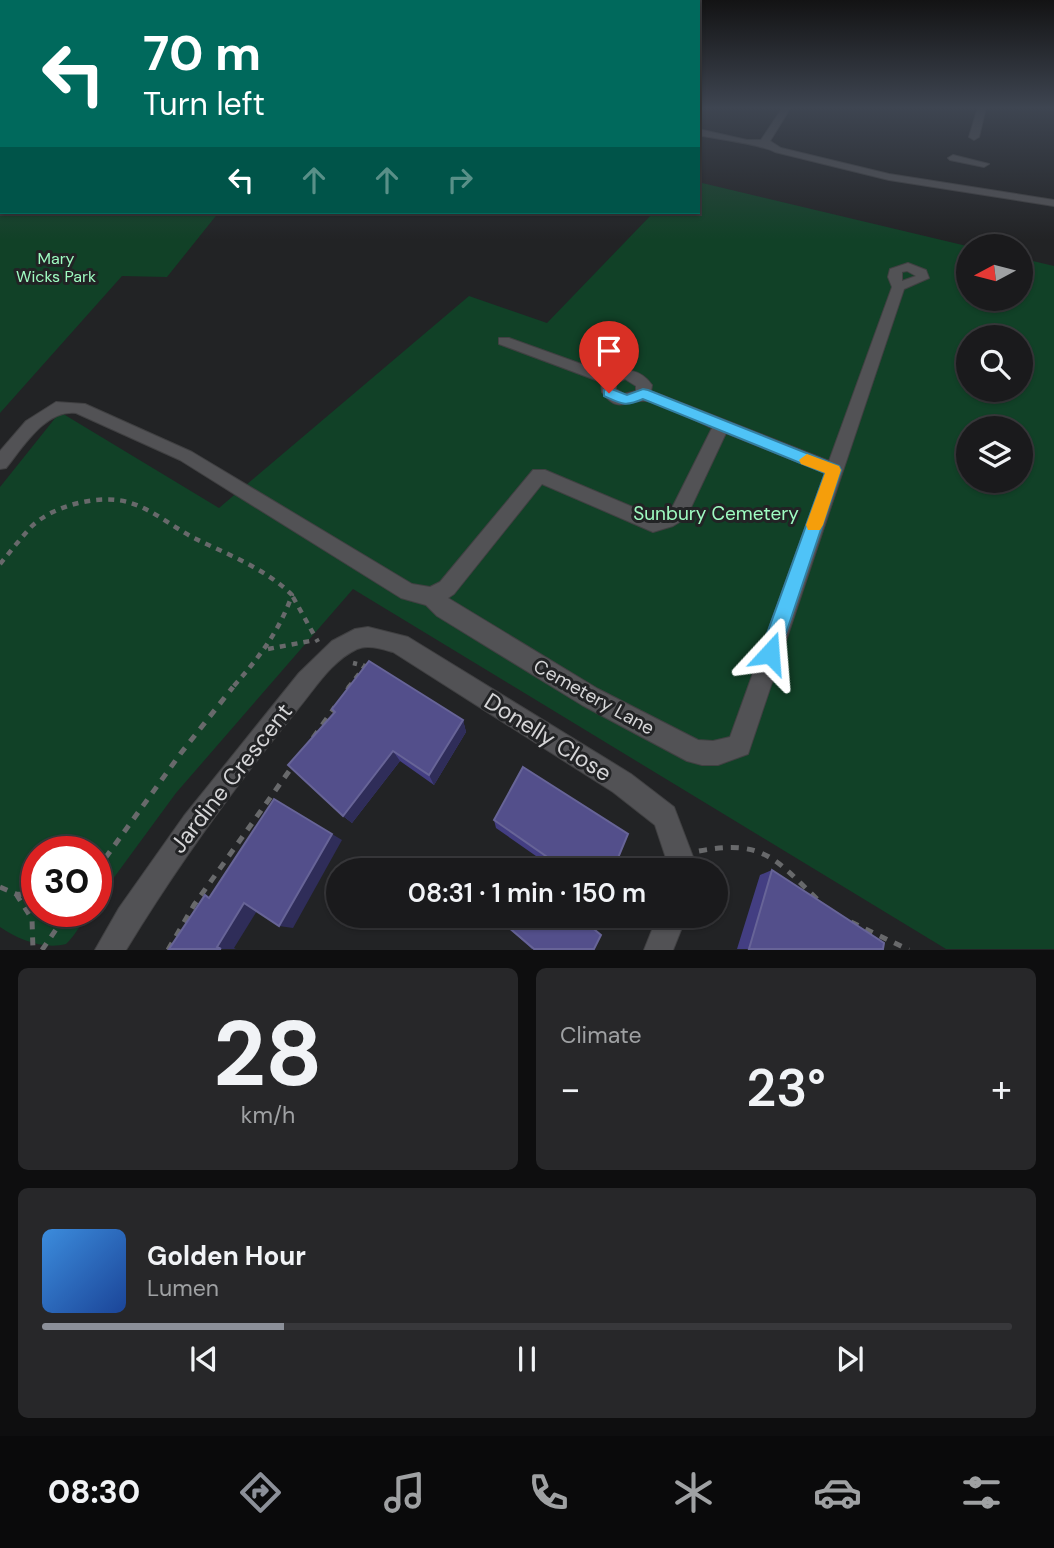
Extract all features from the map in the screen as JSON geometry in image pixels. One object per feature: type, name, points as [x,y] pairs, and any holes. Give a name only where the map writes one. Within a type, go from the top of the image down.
[{"type":"street","points":[[787,151],[889,177],[1054,203]]},
{"type":"street","points":[[953,158],[967,169]]},
{"type":"street","points":[[967,169],[984,164]]},
{"type":"street","points":[[966,189],[967,169]]},
{"type":"street","name":"Cemetery Lane","points":[[0,463],[32,425],[62,406],[79,408],[186,456],[408,592],[432,597],[444,609],[590,696],[696,752],[724,752],[740,745],[898,286]]},
{"type":"street","points":[[504,341],[609,380],[625,374],[637,378],[644,385],[643,394]]},
{"type":"street","points":[[609,380],[607,388],[614,397],[627,400],[643,394],[834,470]]},
{"type":"street","points":[[432,597],[447,588],[539,475],[653,524],[666,521],[679,513],[721,426]]},
{"type":"street","name":"Jardine Crescent","points":[[109,950],[144,894],[249,751],[320,666],[324,648],[378,636]]},
{"type":"street","name":"Donelly Close","points":[[378,636],[400,643],[622,783],[665,816],[681,858]]},
{"type":"street","points":[[658,950],[667,928]]},
{"type":"path","points":[[0,564],[33,525],[67,506],[100,499],[129,502],[275,578],[292,595],[324,648]]},
{"type":"path","points":[[112,849],[213,710],[266,649],[285,618],[292,595]]},
{"type":"path","points":[[266,649],[291,643],[324,648],[365,666],[312,740]]},
{"type":"path","points":[[168,950],[194,905],[296,762]]},
{"type":"path","points":[[696,858],[736,846],[753,848],[780,864],[822,904]]},
{"type":"path","points":[[0,887],[21,894]]},
{"type":"path","points":[[16,894],[31,911],[35,932],[33,950]]},
{"type":"path","points":[[842,918],[909,950]]},
{"type":"path","points":[[42,950],[58,927]]},
{"type":"green space","name":"Sunbury Cemetery","points":[[700,182],[956,243],[956,312],[1032,312],[1033,261],[1054,266],[1054,949],[946,949],[353,589],[176,793],[112,880],[112,836],[21,836],[21,927],[79,927],[66,944],[49,946],[31,942],[0,927],[0,487],[60,412],[219,508],[469,296],[547,323],[652,214],[700,214]]},
{"type":"green space","name":"Mary Wicks Park","points":[[0,214],[217,214],[167,277],[122,276],[0,413]]},
{"type":"building","points":[[369,661],[463,720],[429,775],[393,751],[343,816],[288,765],[335,712],[332,709]]},
{"type":"building","points":[[523,767],[628,834],[618,858],[549,858],[494,820]]},
{"type":"building","points":[[274,799],[332,834],[279,926],[244,903],[217,947],[221,949],[169,949],[205,895],[209,898]]},
{"type":"building","points":[[772,870],[884,943],[883,949],[749,949]]},
{"type":"building","points":[[509,928],[593,928],[601,935],[594,949],[534,949]]},
{"type":"slow traffic","points":[[807,460],[834,470],[814,525]]},
{"type":"route","points":[[609,393],[627,400],[643,394],[834,470],[770,653]]}]
